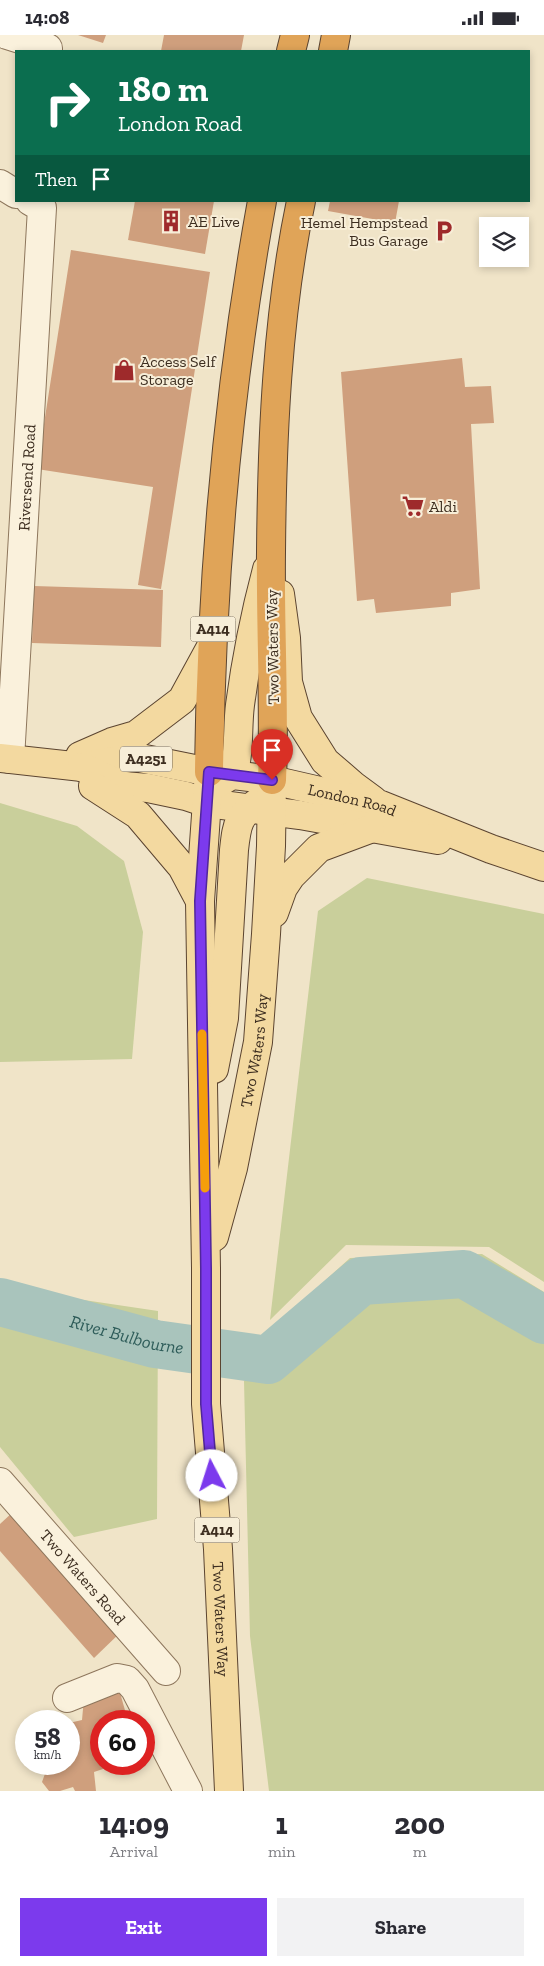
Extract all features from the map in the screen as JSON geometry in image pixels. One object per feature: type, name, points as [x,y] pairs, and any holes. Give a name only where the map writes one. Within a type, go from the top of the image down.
[{"type":"highway","points":[[291,50],[295,35]]},
{"type":"highway","points":[[333,50],[336,35]]},
{"type":"highway","name":"Two Waters Way","points":[[209,787],[212,645],[223,486],[246,292],[262,202]]},
{"type":"highway","name":"Two Waters Way","points":[[266,798],[273,742],[271,546],[279,363],[292,244],[302,202]]},
{"type":"main road","points":[[209,787],[237,761],[240,707],[254,619],[271,546]]},
{"type":"main road","points":[[266,934],[283,888],[301,865],[319,847],[376,817],[354,786],[324,761],[298,718],[288,682],[286,638],[271,546]]},
{"type":"main road","points":[[200,901],[182,867],[150,832],[138,815],[70,766],[112,742],[136,735],[182,700],[212,645]]},
{"type":"main road","name":"London Road","points":[[5,758],[70,766],[135,757],[209,787],[266,798],[300,815],[376,817]]},
{"type":"main road","name":"A4251","points":[[209,787],[266,798]]},
{"type":"main road","name":"Two Waters Way","points":[[209,787],[200,901],[206,1268],[206,1404],[218,1549],[229,1791]]},
{"type":"main road","name":"London Road","points":[[266,798],[305,788],[376,817],[491,849],[544,867]]},
{"type":"main road","points":[[204,1125],[224,1017],[233,858],[237,823],[266,798]]},
{"type":"main road","name":"Two Waters Way","points":[[206,1268],[233,1168],[258,1042],[266,934],[266,798]]},
{"type":"street","points":[[7,35],[48,50]]},
{"type":"street","name":"Riversend Road","points":[[5,758],[42,208],[32,202]]},
{"type":"street","name":"Two Waters Road","points":[[0,1482],[166,1671]]},
{"type":"street","points":[[67,1698],[118,1679],[126,1680],[135,1689],[188,1791]]},
{"type":"green space","points":[[0,803],[77,826],[124,861],[143,932],[132,1059],[0,1062]]},
{"type":"green space","points":[[367,878],[544,914],[544,1282],[489,1247],[346,1245],[270,1320],[318,911]]},
{"type":"green space","points":[[482,1254],[544,1292],[544,1791],[269,1791],[250,1636],[244,1381],[263,1363],[258,1341],[350,1258]]},
{"type":"green space","points":[[0,1283],[30,1292],[158,1311],[157,1519],[74,1537],[0,1447]]},
{"type":"building","points":[[78,35],[106,35],[103,43]]},
{"type":"building","points":[[164,35],[244,35],[241,50],[161,50]]},
{"type":"building","name":"AE Live","points":[[135,202],[214,202],[205,254],[128,240]]},
{"type":"building","points":[[330,202],[399,202],[395,223],[328,211]]},
{"type":"building","name":"Access Self Storage","points":[[71,250],[210,272],[161,589],[138,585],[153,487],[37,469]]},
{"type":"building","name":"Aldi","points":[[462,358],[465,387],[491,386],[494,423],[471,424],[480,589],[451,593],[451,606],[376,613],[374,599],[357,601],[341,372]]},
{"type":"building","points":[[34,586],[163,590],[161,647],[32,643]]},
{"type":"building","points":[[13,1512],[123,1630],[94,1658],[0,1551],[0,1524]]},
{"type":"building","points":[[119,1689],[125,1710],[90,1710],[90,1775],[94,1775],[96,1791],[75,1791],[73,1787],[60,1791],[49,1791],[42,1782],[45,1775],[80,1775],[80,1720],[82,1720],[84,1698]]},
{"type":"waterway","name":"River Bulbourne","points":[[0,1302],[155,1344],[268,1360],[361,1281],[464,1274],[544,1320]]},
{"type":"slow traffic","points":[[202,1034],[205,1188]]},
{"type":"place","name":"AE Live","points":[[171,221]]},
{"type":"place","name":"Hemel Hempstead Bus Garage","points":[[444,231]]},
{"type":"place","name":"Access Self Storage","points":[[124,370]]},
{"type":"place","name":"Aldi","points":[[413,506]]},
{"type":"route","points":[[212,1476],[206,1404],[206,1268],[200,901],[209,772],[272,780]]}]
